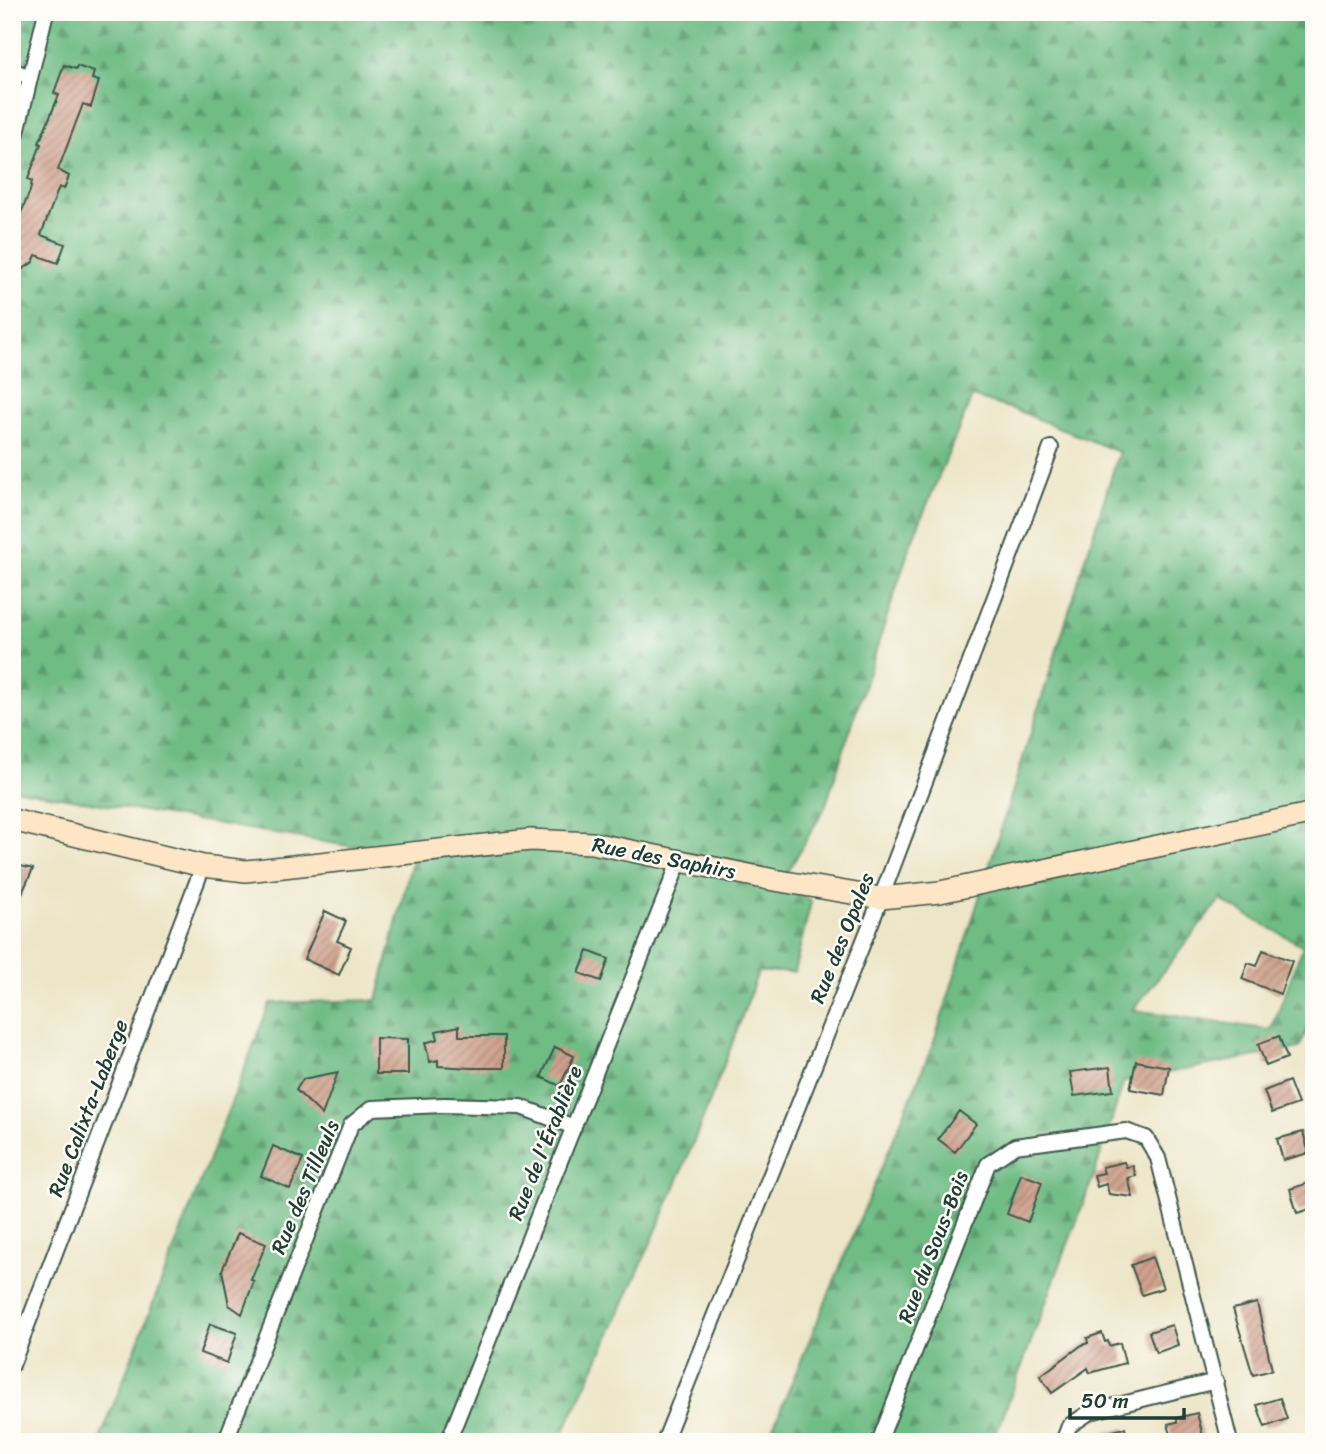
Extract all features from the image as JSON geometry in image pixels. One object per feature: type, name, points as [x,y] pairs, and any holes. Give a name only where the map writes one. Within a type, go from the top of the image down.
[{"type":"street","points":[[12,153],[18,138],[46,12]]},
{"type":"street","points":[[12,70],[30,77]]},
{"type":"street","name":"Rue des Opales","points":[[664,1442],[881,898],[1051,448]]},
{"type":"street","name":"Rue des Saphirs","points":[[12,820],[203,866],[246,872],[530,840],[592,843],[881,898],[940,892],[1314,813]]},
{"type":"street","name":"Rue de l'Érablière","points":[[449,1442],[680,860]]},
{"type":"street","name":"Rue Calixta-Laberge","points":[[12,1365],[203,866]]},
{"type":"street","name":"Rue des Tilleuls","points":[[225,1442],[351,1125],[372,1108],[444,1105],[521,1107],[575,1127]]},
{"type":"street","name":"Rue du Sous-Bois","points":[[879,1442],[988,1164],[1015,1146],[1126,1131],[1146,1138],[1158,1158],[1230,1442]]},
{"type":"street","points":[[1063,1442],[1069,1426],[1090,1412],[1216,1381]]},
{"type":"green space","points":[[12,12],[1314,12],[1314,1015],[1299,1048],[1124,1081],[1094,1175],[993,1442],[767,1442],[934,1042],[1119,452],[1016,410],[972,397],[911,543],[825,807],[782,882],[811,902],[794,972],[758,972],[714,1092],[665,1210],[559,1442],[99,1442],[270,1003],[377,1000],[413,857],[12,789]],"holes":[[[1220,900],[1303,946],[1271,1030],[1133,1010]]]},
{"type":"building","points":[[64,65],[94,72],[92,79],[99,81],[91,107],[83,104],[58,170],[69,176],[64,189],[59,187],[41,235],[65,244],[58,263],[36,255],[33,262],[12,277],[12,235],[30,191],[32,181],[28,179],[41,144],[39,143],[59,95],[54,93]]},
{"type":"building","points":[[12,864],[33,869],[12,915]]},
{"type":"building","points":[[325,911],[346,921],[337,941],[351,947],[339,975],[304,959]]},
{"type":"building","points":[[1263,950],[1292,961],[1280,994],[1242,979],[1248,963],[1257,966]]},
{"type":"building","points":[[588,951],[609,959],[601,981],[579,973]]},
{"type":"building","points":[[459,1026],[459,1036],[504,1036],[504,1068],[438,1066],[438,1060],[430,1062],[425,1043],[438,1039],[436,1031]]},
{"type":"building","points":[[1279,1036],[1287,1058],[1266,1066],[1258,1044]]},
{"type":"building","points":[[376,1038],[408,1039],[408,1074],[376,1074]]},
{"type":"building","points":[[555,1047],[574,1056],[560,1086],[541,1077]]},
{"type":"building","points":[[1136,1061],[1169,1067],[1164,1095],[1130,1089]]},
{"type":"building","points":[[1110,1067],[1113,1091],[1074,1096],[1070,1072]]},
{"type":"building","points":[[338,1072],[322,1115],[296,1090],[303,1079]]},
{"type":"building","points":[[1289,1081],[1298,1104],[1272,1113],[1264,1091]]},
{"type":"building","points":[[959,1111],[976,1124],[955,1152],[938,1139]]},
{"type":"building","points":[[1303,1132],[1309,1153],[1283,1160],[1277,1139]]},
{"type":"building","points":[[273,1146],[303,1159],[290,1189],[261,1176]]},
{"type":"building","points":[[1124,1162],[1126,1167],[1133,1166],[1136,1176],[1128,1178],[1133,1197],[1109,1194],[1106,1184],[1097,1187],[1094,1175],[1104,1173],[1102,1167]]},
{"type":"building","points":[[1021,1174],[1042,1182],[1028,1222],[1007,1214]]},
{"type":"building","points":[[1314,1181],[1314,1208],[1297,1213],[1290,1189]]},
{"type":"building","points":[[238,1233],[266,1244],[251,1280],[254,1281],[242,1314],[229,1305],[222,1270]]},
{"type":"building","points":[[1152,1257],[1163,1288],[1142,1295],[1131,1265]]},
{"type":"building","points":[[1257,1303],[1272,1370],[1253,1375],[1233,1309]]},
{"type":"building","points":[[210,1324],[237,1333],[227,1363],[200,1353]]},
{"type":"building","points":[[1172,1325],[1178,1345],[1156,1353],[1149,1332]]},
{"type":"building","points":[[1102,1333],[1109,1346],[1120,1343],[1125,1363],[1090,1373],[1088,1368],[1052,1393],[1040,1376],[1088,1343],[1087,1338]]},
{"type":"building","points":[[1280,1398],[1287,1419],[1265,1427],[1257,1405]]},
{"type":"building","points":[[1197,1413],[1204,1440],[1173,1442],[1168,1424],[1177,1422],[1177,1418]]},
{"type":"building","points":[[1125,1428],[1129,1442],[1089,1442],[1088,1437]]}]
